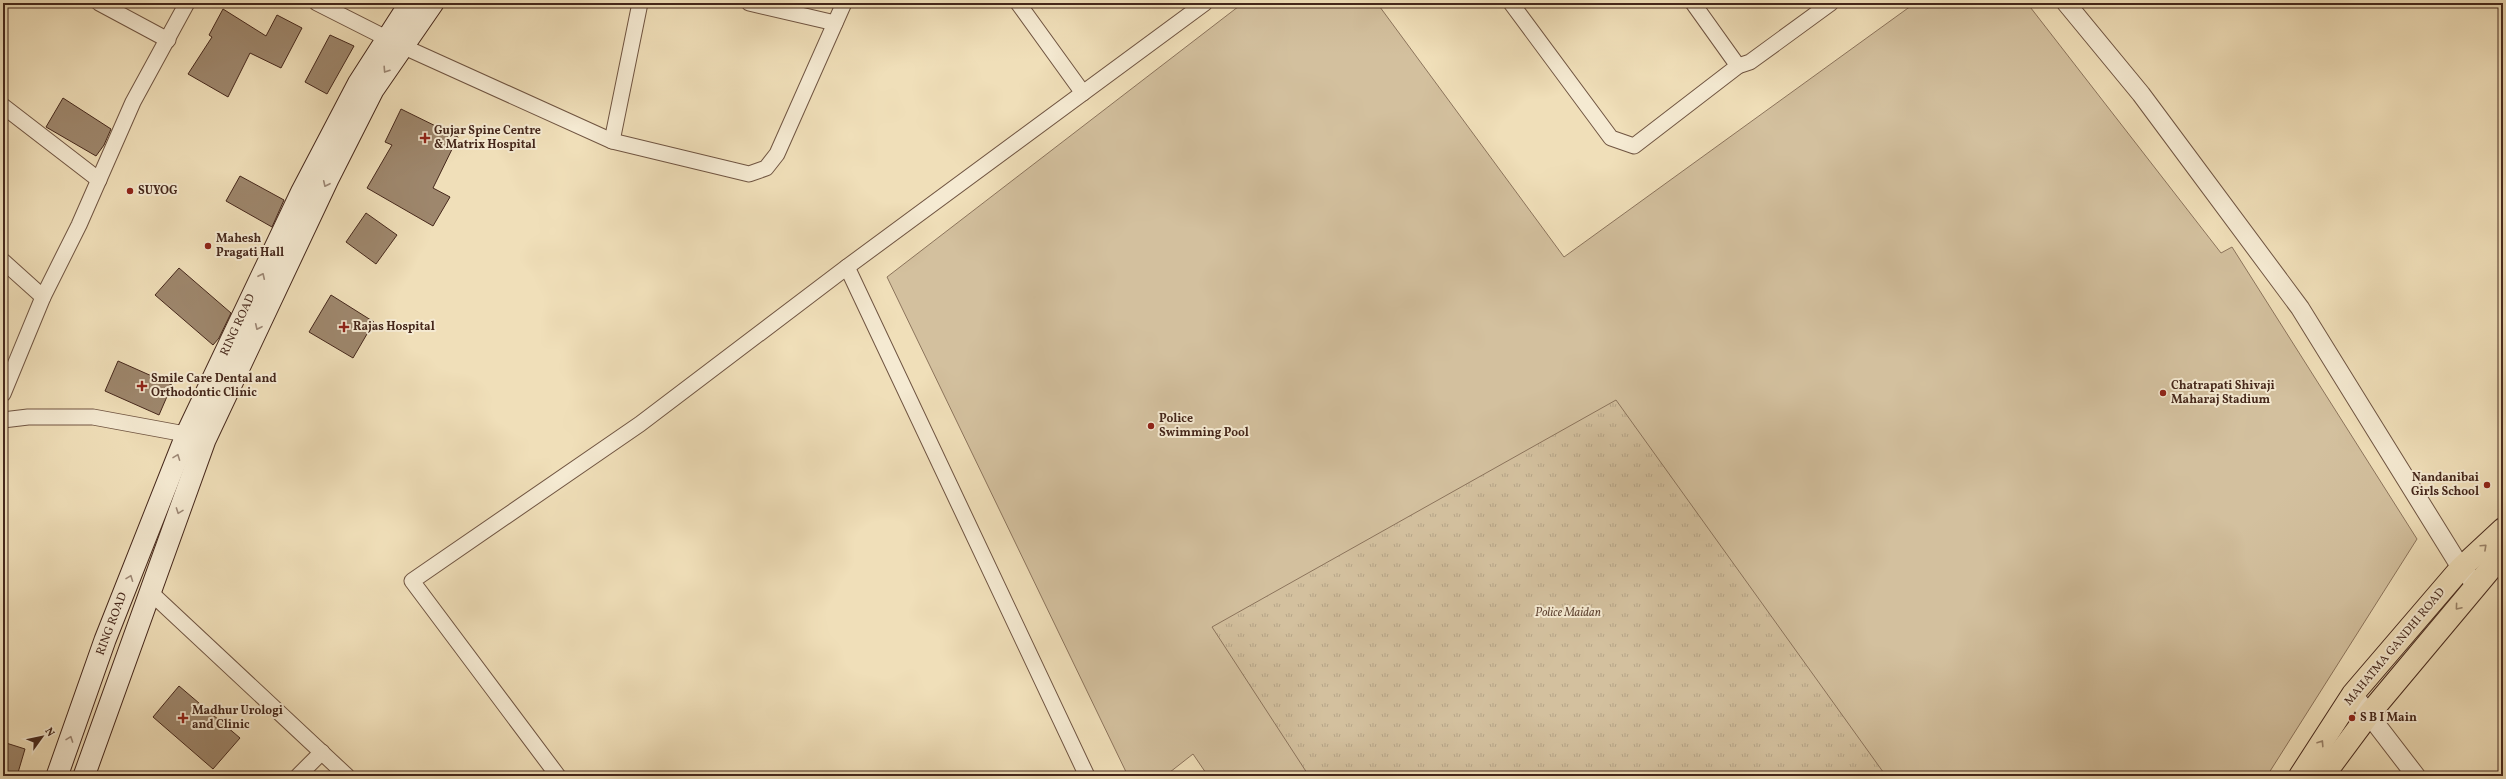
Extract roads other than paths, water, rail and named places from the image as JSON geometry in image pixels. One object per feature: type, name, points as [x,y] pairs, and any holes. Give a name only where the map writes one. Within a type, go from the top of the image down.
[{"type":"main road","name":"RING ROAD","points":[[57,776],[106,640],[302,191],[358,84],[394,42],[410,3]]},
{"type":"main road","points":[[394,42],[433,3]]},
{"type":"main road","points":[[84,776],[149,591],[196,436]]},
{"type":"main road","name":"MAHATMA GANDHI ROAD","points":[[2300,776],[2353,694],[2461,568],[2503,529]]},
{"type":"main road","points":[[2323,776],[2369,714],[2477,585],[2503,557]]},
{"type":"street","points":[[99,3],[168,40]]},
{"type":"street","points":[[3,394],[43,297],[99,180],[133,102],[187,3]]},
{"type":"street","points":[[318,3],[394,42],[612,142],[749,174],[766,168],[782,145],[844,3]]},
{"type":"street","points":[[612,142],[640,3]]},
{"type":"street","points":[[748,3],[835,24]]},
{"type":"street","points":[[1018,3],[1083,93]]},
{"type":"street","points":[[558,776],[412,581],[640,424],[847,267],[1205,3]]},
{"type":"street","points":[[1511,3],[1611,138],[1634,146],[1738,66],[1750,62],[1831,3]]},
{"type":"street","points":[[1693,3],[1738,66]]},
{"type":"street","points":[[2066,3],[2141,94],[2300,308],[2461,568],[2477,585]]},
{"type":"street","points":[[3,106],[99,180]]},
{"type":"street","points":[[3,261],[43,297]]},
{"type":"street","points":[[847,267],[1087,776]]},
{"type":"street","points":[[3,420],[28,417],[93,417],[196,436]]},
{"type":"street","points":[[149,591],[347,776]]},
{"type":"street","points":[[2353,694],[2416,776]]},
{"type":"street","points":[[298,776],[322,752]]},
{"type":"place","name":"Gujar Spine Centre & Matrix Hospital","points":[[425,138]]},
{"type":"place","name":"SUYOG","points":[[130,191]]},
{"type":"place","name":"Mahesh Pragati Hall","points":[[208,246]]},
{"type":"place","name":"Rajas Hospital","points":[[344,327]]},
{"type":"place","name":"Smile Care Dental and Orthodontic Clinic","points":[[142,386]]},
{"type":"place","name":"Chatrapati Shivaji Maharaj Stadium","points":[[2163,393]]},
{"type":"place","name":"Police Swimming Pool","points":[[1151,426]]},
{"type":"place","name":"Nandanibai Girls School","points":[[2487,485]]},
{"type":"place","name":"Madhur Urologi and Clinic","points":[[183,718]]},
{"type":"place","name":"S B I Main","points":[[2352,718]]},
{"type":"park label","name":"Police Maidan","points":[[1568,613]]}]
